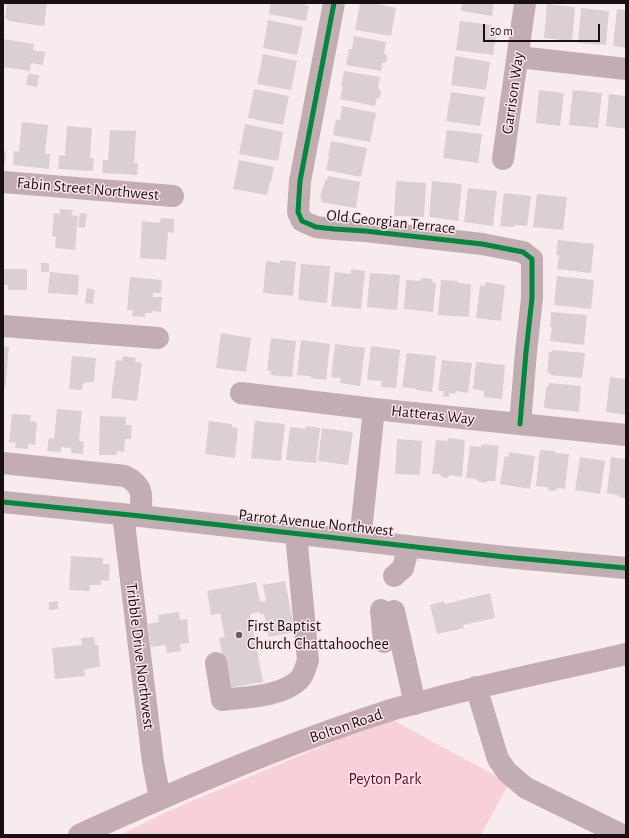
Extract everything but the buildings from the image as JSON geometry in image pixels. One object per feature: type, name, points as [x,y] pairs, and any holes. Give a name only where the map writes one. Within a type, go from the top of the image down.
[{"type":"main road","name":"Bolton Road","points":[[79,835],[235,767],[314,736],[392,710],[476,687],[626,654]]},
{"type":"street","name":"Old Georgian Terrace","points":[[334,3],[300,181],[298,212],[302,221],[316,227],[482,244],[523,252],[532,259],[532,298],[520,424]]},
{"type":"street","name":"Garrison Way","points":[[503,159],[525,3]]},
{"type":"street","points":[[518,57],[626,69]]},
{"type":"street","name":"Fabin Street Northwest","points":[[3,182],[173,196]]},
{"type":"street","points":[[3,326],[158,338]]},
{"type":"street","name":"Hatteras Way","points":[[241,394],[626,436]]},
{"type":"street","points":[[360,541],[374,409]]},
{"type":"street","name":"Tribble Drive Northwest","points":[[3,463],[125,476],[133,480],[139,487],[142,494],[131,515],[150,712],[153,762],[160,799]]},
{"type":"street","name":"Parrot Avenue Northwest","points":[[3,502],[505,557],[626,568]]},
{"type":"street","points":[[216,663],[222,700],[266,694],[286,688],[300,679],[306,669],[308,660],[296,534]]},
{"type":"street","points":[[394,576],[403,568],[409,546]]},
{"type":"street","points":[[384,642],[388,610],[415,704]]},
{"type":"street","points":[[476,687],[498,759],[507,772],[526,788],[622,835]]},
{"type":"green space","name":"Peyton Park","points":[[389,718],[509,783],[481,835],[120,835],[164,813]]},
{"type":"cycle path","points":[[334,3],[300,181],[298,212],[302,221],[316,227],[482,244],[523,252],[532,259],[532,298],[520,424]]},
{"type":"cycle path","points":[[3,502],[505,557],[626,568]]},
{"type":"place","name":"First Baptist Church Chattahoochee","points":[[239,635]]}]
